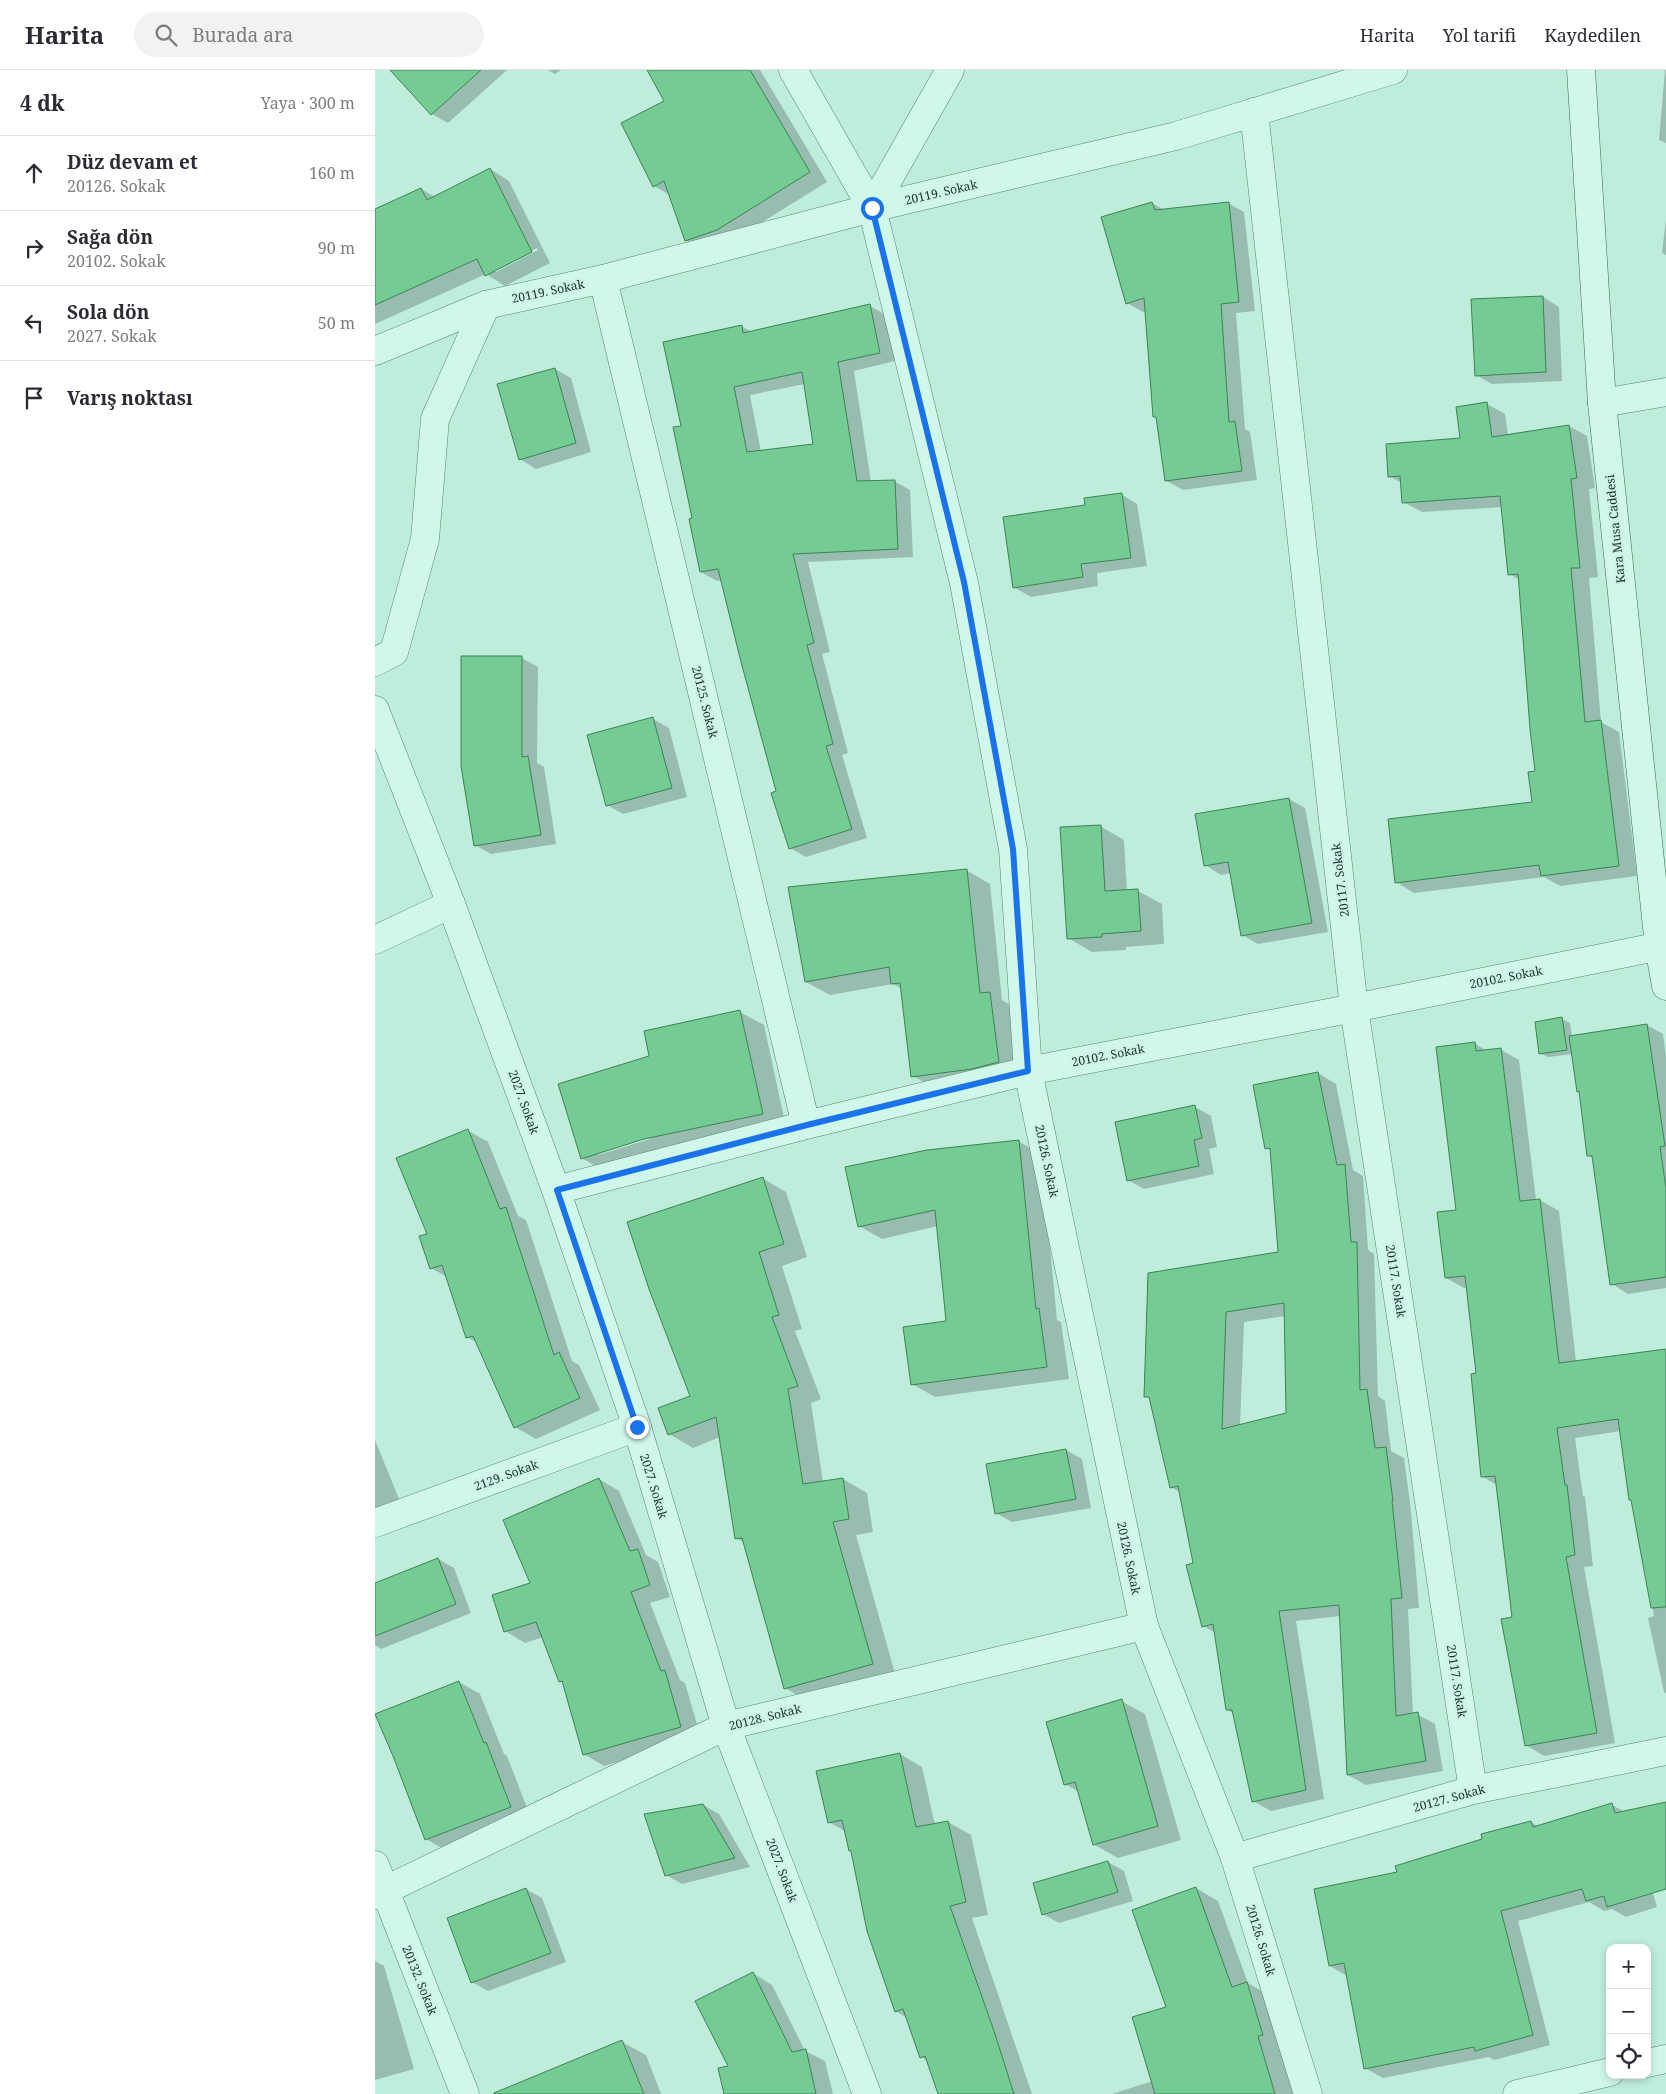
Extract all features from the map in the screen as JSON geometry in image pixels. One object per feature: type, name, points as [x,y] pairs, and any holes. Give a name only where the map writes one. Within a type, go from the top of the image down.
[{"type":"street","name":"20126. Sokak","points":[[793,70],[872,208],[964,582],[1013,849],[1028,1071],[1144,1626],[1235,1858],[1308,2094]]},
{"type":"street","points":[[872,208],[950,70]]},
{"type":"street","name":"20119. Sokak","points":[[375,351],[486,305],[603,279],[872,208],[1176,136],[1393,70]]},
{"type":"street","name":"Kara Musa Caddesi","points":[[1581,70],[1602,403],[1666,986]]},
{"type":"street","name":"20117. Sokak","points":[[1254,112],[1354,1008],[1473,1790]]},
{"type":"street","name":"20125. Sokak","points":[[603,279],[807,1125]]},
{"type":"street","points":[[375,662],[394,652],[425,539],[435,420],[486,305]]},
{"type":"street","points":[[1602,403],[1666,392]]},
{"type":"street","name":"2027. Sokak","points":[[375,710],[451,904],[557,1190],[637,1427],[726,1726],[867,2094]]},
{"type":"street","points":[[375,940],[451,904]]},
{"type":"street","name":"20102. Sokak","points":[[557,1190],[807,1125],[1028,1071],[1354,1008],[1663,945]]},
{"type":"street","name":"2129. Sokak","points":[[375,1523],[637,1427]]},
{"type":"street","name":"20128. Sokak","points":[[380,1893],[726,1726],[1144,1626]]},
{"type":"street","name":"20127. Sokak","points":[[1235,1858],[1473,1790],[1666,1751]]},
{"type":"street","name":"20132. Sokak","points":[[375,1865],[380,1893],[465,2094]]},
{"type":"street","points":[[1651,2062],[1666,2059]]},
{"type":"street","points":[[1517,2094],[1606,2073]]},
{"type":"building","points":[[390,70],[481,70],[431,115]]},
{"type":"building","points":[[647,70],[750,70],[810,172],[717,230],[685,241],[664,181],[653,187],[621,123],[664,101]]},
{"type":"building","points":[[490,168],[532,252],[485,276],[477,259],[375,305],[375,209],[421,188],[427,200]]},
{"type":"building","points":[[1152,202],[1155,210],[1229,202],[1239,302],[1221,304],[1229,422],[1235,421],[1242,471],[1165,481],[1156,417],[1153,417],[1144,298],[1126,304],[1101,217]]},
{"type":"building","points":[[1543,296],[1546,372],[1475,376],[1471,299]]},
{"type":"building","points":[[870,304],[880,353],[838,362],[857,481],[895,480],[898,549],[793,554],[814,643],[807,645],[833,744],[826,746],[852,829],[789,849],[771,793],[776,791],[718,569],[700,572],[689,519],[692,518],[673,427],[681,426],[663,342],[742,325],[743,333]],"holes":[[[802,372],[813,444],[747,452],[734,387]]]},
{"type":"building","points":[[555,368],[576,443],[519,460],[497,384]]},
{"type":"building","points":[[1487,402],[1492,437],[1569,425],[1577,478],[1571,479],[1580,568],[1571,568],[1585,722],[1601,720],[1619,866],[1541,876],[1539,865],[1395,883],[1388,819],[1532,802],[1528,772],[1535,771],[1518,574],[1508,575],[1500,496],[1402,503],[1400,476],[1388,477],[1386,444],[1460,438],[1456,407]]},
{"type":"building","points":[[1122,493],[1131,558],[1081,564],[1083,577],[1013,588],[1003,517],[1085,505],[1084,498]]},
{"type":"building","points":[[461,656],[522,656],[522,757],[528,756],[541,835],[474,846],[461,766]]},
{"type":"building","points":[[653,717],[672,788],[606,806],[587,735]]},
{"type":"building","points":[[1289,798],[1312,923],[1241,936],[1228,862],[1204,866],[1195,814]]},
{"type":"building","points":[[1101,825],[1105,891],[1138,889],[1141,931],[1102,934],[1102,937],[1067,939],[1060,827]]},
{"type":"building","points":[[967,869],[980,993],[990,992],[999,1062],[972,1069],[911,1077],[900,983],[891,984],[889,967],[805,982],[788,887]]},
{"type":"building","points":[[740,1010],[763,1114],[644,1139],[581,1159],[558,1084],[649,1056],[644,1031]]},
{"type":"building","points":[[1562,1017],[1567,1050],[1539,1054],[1535,1022]]},
{"type":"building","points":[[1647,1024],[1665,1146],[1660,1147],[1666,1188],[1666,1277],[1610,1285],[1592,1156],[1587,1156],[1579,1091],[1577,1092],[1569,1036]]},
{"type":"building","points":[[1475,1042],[1476,1051],[1501,1048],[1520,1201],[1540,1199],[1559,1363],[1666,1349],[1666,1607],[1651,1608],[1631,1500],[1629,1500],[1618,1419],[1557,1428],[1565,1485],[1567,1485],[1575,1555],[1566,1557],[1597,1733],[1525,1746],[1501,1619],[1512,1617],[1495,1476],[1481,1477],[1471,1374],[1476,1373],[1465,1276],[1445,1278],[1437,1212],[1456,1210],[1436,1047]]},
{"type":"building","points":[[1318,1072],[1337,1165],[1345,1164],[1351,1242],[1357,1242],[1360,1390],[1367,1389],[1375,1448],[1386,1447],[1402,1598],[1391,1599],[1396,1716],[1418,1712],[1426,1761],[1347,1775],[1339,1605],[1279,1611],[1306,1790],[1252,1802],[1232,1710],[1226,1710],[1213,1624],[1202,1627],[1186,1565],[1193,1563],[1178,1486],[1170,1488],[1149,1397],[1144,1397],[1148,1273],[1278,1252],[1270,1148],[1265,1149],[1253,1085]],"holes":[[[1284,1303],[1286,1413],[1222,1429],[1226,1312]]]},
{"type":"building","points":[[1195,1105],[1202,1138],[1194,1140],[1199,1166],[1127,1181],[1115,1122]]},
{"type":"building","points":[[468,1129],[500,1209],[506,1207],[554,1355],[559,1352],[580,1398],[514,1428],[473,1336],[466,1338],[442,1265],[430,1269],[419,1236],[427,1234],[396,1158]]},
{"type":"building","points":[[1019,1140],[1036,1309],[1039,1308],[1047,1367],[911,1385],[903,1327],[946,1321],[935,1210],[858,1227],[845,1167],[927,1150]]},
{"type":"building","points":[[763,1177],[784,1244],[759,1252],[779,1315],[772,1317],[798,1386],[788,1389],[803,1484],[843,1478],[849,1519],[833,1522],[873,1664],[784,1689],[742,1538],[735,1539],[716,1417],[668,1435],[658,1408],[690,1396],[649,1289],[627,1222]]},
{"type":"building","points":[[1066,1449],[1076,1499],[995,1514],[986,1464]]},
{"type":"building","points":[[599,1478],[630,1551],[638,1549],[650,1585],[631,1592],[661,1671],[665,1670],[681,1727],[583,1755],[562,1681],[559,1682],[536,1622],[504,1632],[492,1595],[530,1583],[503,1520]]},
{"type":"building","points":[[438,1558],[456,1604],[375,1636],[375,1583]]},
{"type":"building","points":[[459,1681],[484,1743],[486,1742],[511,1807],[425,1840],[375,1714]]},
{"type":"building","points":[[1122,1699],[1158,1826],[1093,1845],[1075,1782],[1064,1785],[1046,1722]]},
{"type":"building","points":[[900,1753],[916,1827],[948,1821],[966,1902],[950,1906],[1014,2094],[938,2094],[925,2056],[920,2058],[903,2009],[895,2012],[867,1931],[851,1851],[849,1851],[842,1820],[828,1823],[816,1771]]},
{"type":"building","points":[[1666,1802],[1666,1889],[1607,1907],[1604,1896],[1586,1901],[1582,1889],[1501,1911],[1533,2035],[1475,2051],[1474,2047],[1364,2069],[1344,1963],[1329,1966],[1314,1889],[1397,1872],[1395,1866],[1482,1839],[1481,1834],[1531,1821],[1533,1827],[1612,1803],[1615,1813]]},
{"type":"building","points":[[703,1804],[735,1858],[665,1876],[644,1814]]},
{"type":"building","points":[[1108,1861],[1118,1892],[1042,1915],[1033,1883]]},
{"type":"building","points":[[1196,1887],[1232,1987],[1247,1982],[1263,2035],[1258,2036],[1275,2094],[1155,2094],[1132,2017],[1166,2007],[1132,1910]]},
{"type":"building","points":[[526,1888],[551,1953],[471,1983],[447,1918]]},
{"type":"building","points":[[753,1972],[792,2052],[806,2049],[816,2094],[724,2094],[718,2068],[728,2066],[695,2001]]},
{"type":"building","points":[[622,2040],[644,2094],[494,2094],[494,2093]]},
{"type":"route","points":[[637,1427],[557,1190],[807,1125],[1028,1071],[1013,849],[964,582],[872,208]]}]
